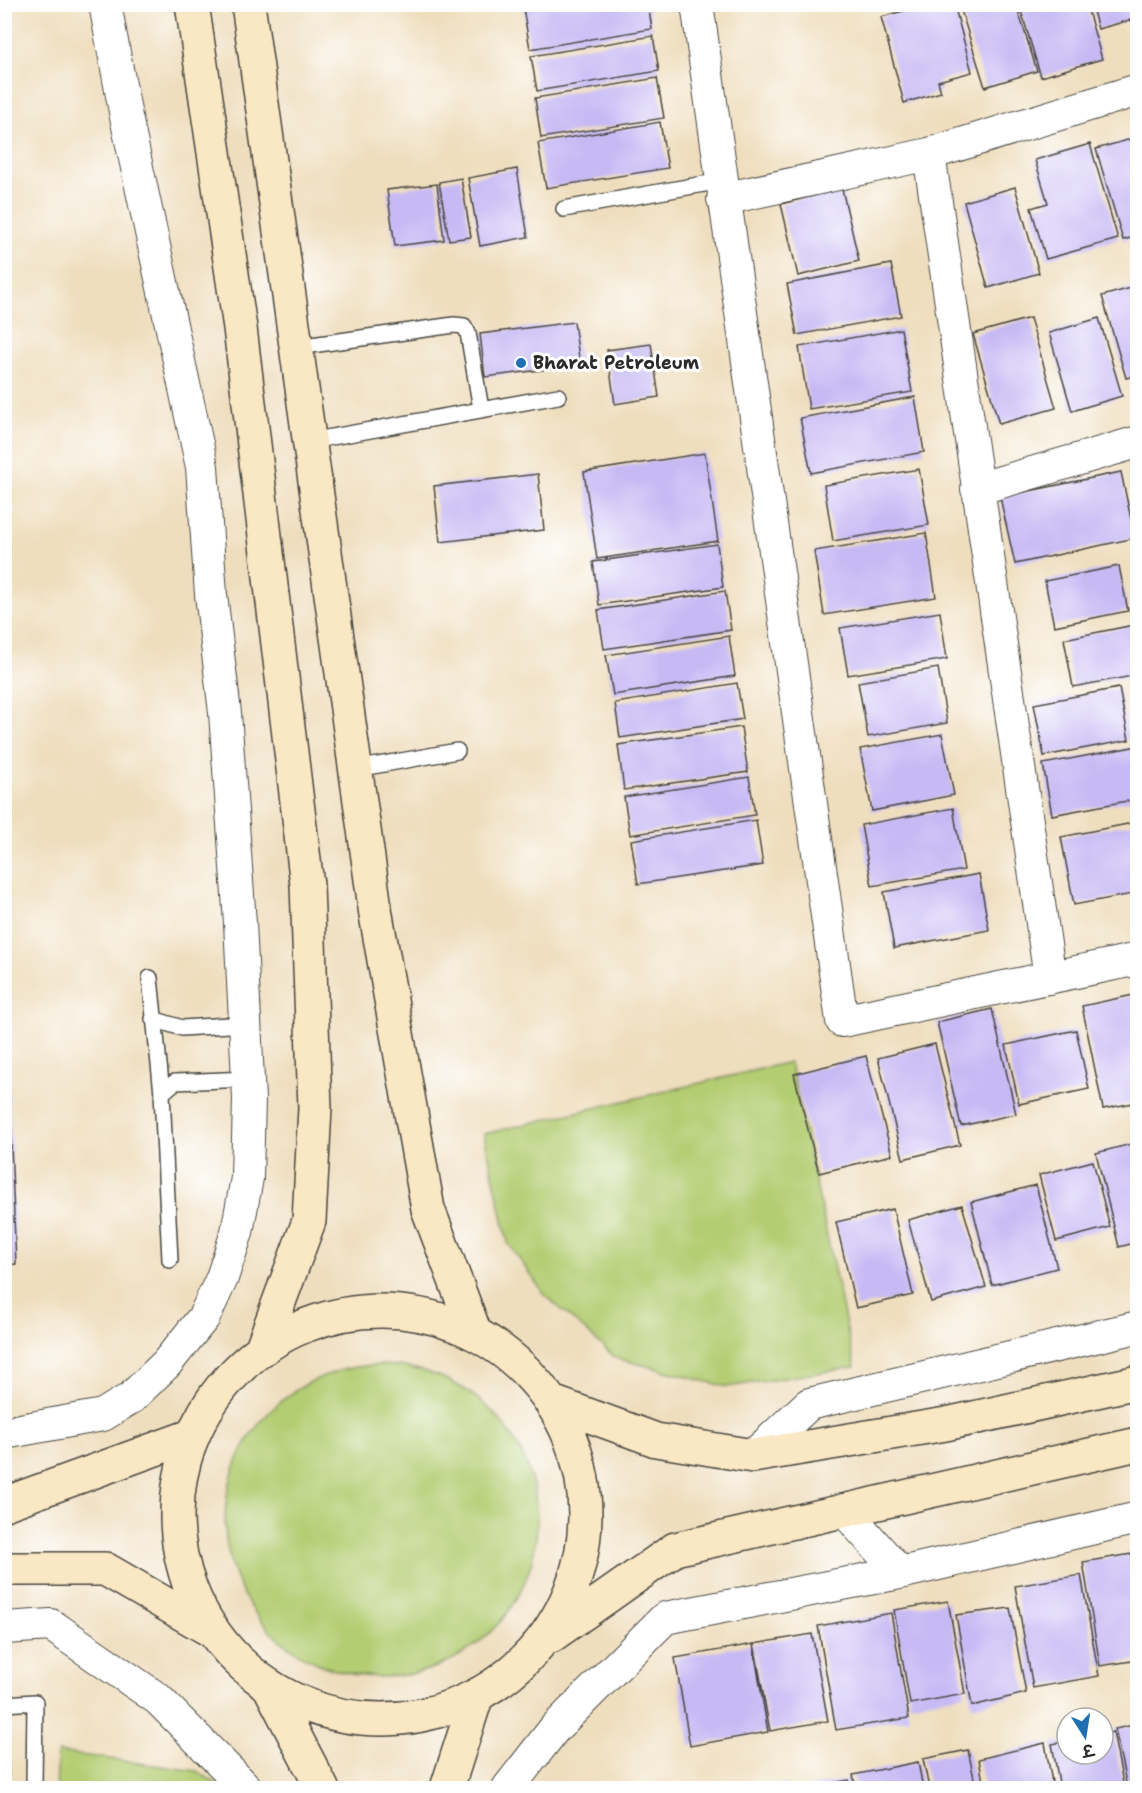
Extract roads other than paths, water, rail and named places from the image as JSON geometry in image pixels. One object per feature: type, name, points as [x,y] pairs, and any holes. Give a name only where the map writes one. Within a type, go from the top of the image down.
[{"type":"street","points":[[4,1433],[103,1415],[131,1398],[166,1364],[204,1317],[222,1278],[237,1232],[247,1178],[248,1079],[245,1024],[225,713],[211,594],[202,467],[105,4]]},
{"type":"street","points":[[248,4],[376,915],[428,1209],[475,1333]]},
{"type":"street","points":[[697,4],[842,1022],[1137,959]]},
{"type":"street","points":[[189,6],[240,328],[307,885],[315,1108],[309,1221],[262,1348]]},
{"type":"street","points":[[722,190],[929,154],[1137,90]]},
{"type":"street","points":[[929,154],[1050,978]]},
{"type":"street","points":[[977,489],[1137,442]]},
{"type":"street","points":[[537,1646],[566,1602],[582,1553],[585,1500],[575,1449],[552,1402],[518,1363],[475,1333],[422,1314],[366,1311],[312,1322],[262,1348],[220,1387],[191,1436],[178,1485],[177,1536],[188,1585],[212,1631],[237,1661],[269,1686],[308,1706],[350,1716],[394,1718],[437,1711],[477,1695],[510,1673],[537,1646],[675,1549],[1137,1444]]},
{"type":"street","points":[[753,1456],[809,1404],[1137,1327]]},
{"type":"street","points":[[552,1402],[656,1440],[753,1456],[946,1424],[1137,1382]]},
{"type":"street","points":[[4,1504],[191,1436]]},
{"type":"street","points":[[844,1510],[900,1573]]},
{"type":"street","points":[[508,1788],[555,1728],[665,1618],[900,1573],[1137,1518]]},
{"type":"street","points":[[4,1569],[105,1569],[212,1631]]},
{"type":"street","points":[[4,1628],[51,1625],[158,1699],[246,1788]]},
{"type":"street","points":[[269,1686],[322,1788]]},
{"type":"street","points":[[447,1788],[477,1695]]},
{"type":"lane","points":[[564,209],[722,190]]},
{"type":"lane","points":[[297,347],[454,325],[464,326],[468,333],[481,409]]},
{"type":"lane","points":[[310,441],[558,396]]},
{"type":"lane","points":[[356,769],[457,750]]},
{"type":"lane","points":[[150,978],[162,1094],[170,1260]]},
{"type":"lane","points":[[153,1019],[182,1028],[245,1024]]},
{"type":"lane","points":[[162,1094],[175,1082],[248,1079]]},
{"type":"lane","points":[[4,1704],[35,1702],[34,1788]]},
{"type":"place","name":"Bharat Petroleum","points":[[521,363]]}]
